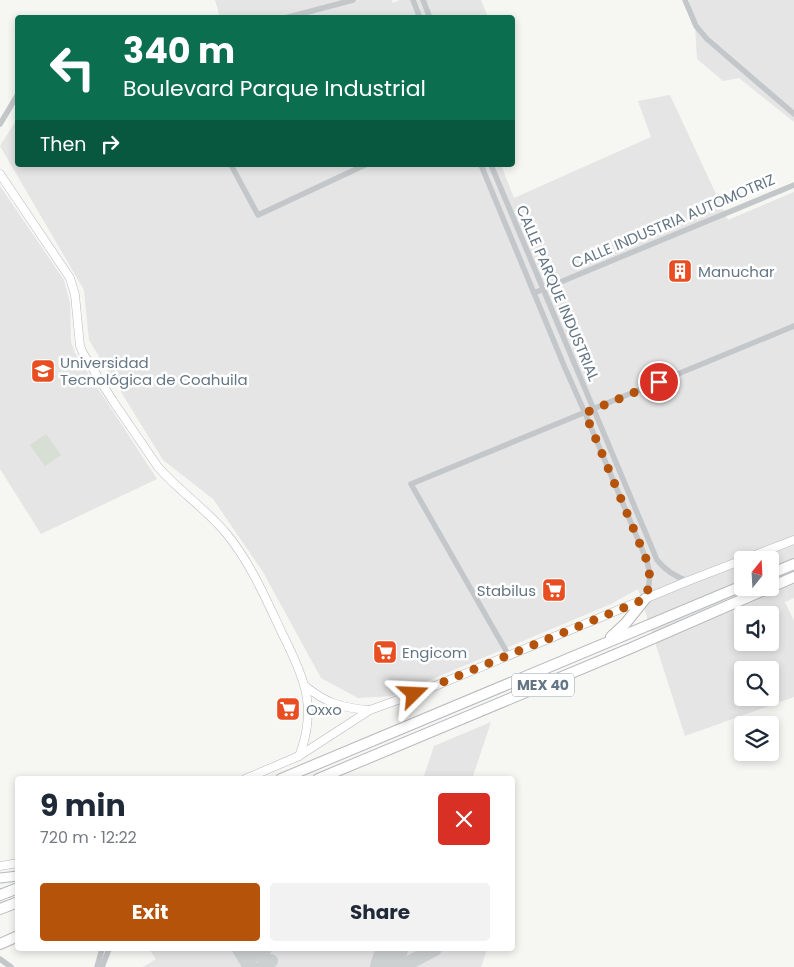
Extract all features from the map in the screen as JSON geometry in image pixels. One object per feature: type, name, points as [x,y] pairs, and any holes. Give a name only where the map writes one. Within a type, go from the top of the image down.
[{"type":"highway","points":[[779,570],[794,564]]},
{"type":"highway","name":"MEX 40","points":[[779,584],[794,577]]},
{"type":"highway","name":"MEX 40","points":[[288,776],[734,589]]},
{"type":"highway","name":"MEX 40","points":[[325,776],[754,596]]},
{"type":"highway","points":[[605,642],[631,618],[645,599]]},
{"type":"highway","points":[[626,608],[631,618]]},
{"type":"highway","points":[[3,894],[15,889]]},
{"type":"highway","points":[[0,909],[15,903]]},
{"type":"highway","points":[[0,945],[15,938]]},
{"type":"main road","points":[[0,878],[15,876]]},
{"type":"street","points":[[296,15],[353,0]]},
{"type":"street","points":[[423,0],[429,15]]},
{"type":"street","points":[[685,0],[696,26],[707,39],[794,114]]},
{"type":"street","points":[[414,2],[419,15]]},
{"type":"street","points":[[0,124],[15,99]]},
{"type":"street","points":[[232,167],[258,215],[361,167]]},
{"type":"street","points":[[482,167],[564,368],[585,413],[644,554],[650,573],[649,588],[645,599]]},
{"type":"street","name":"CALLE PARQUE INDUSTRIAL","points":[[492,167],[653,550],[661,565],[673,575],[688,581]]},
{"type":"street","points":[[0,174],[70,278],[75,295],[80,346],[83,353],[158,467],[212,517],[241,554],[272,612],[304,686],[308,722],[304,744],[299,756]]},
{"type":"street","name":"CALLE INDUSTRIA AUTOMOTRIZ","points":[[534,293],[794,185]]},
{"type":"street","points":[[510,656],[411,484],[794,326]]},
{"type":"street","points":[[617,488],[626,484]]},
{"type":"street","points":[[630,521],[639,518]]},
{"type":"street","points":[[252,776],[299,756],[370,710],[428,689],[688,581],[794,540]]},
{"type":"street","points":[[644,554],[653,550]]},
{"type":"street","points":[[779,589],[794,582]]},
{"type":"street","points":[[304,686],[314,694],[340,706],[370,710]]},
{"type":"street","points":[[0,866],[15,864]]},
{"type":"street","points":[[97,967],[101,951]]},
{"type":"street","points":[[102,967],[108,951]]},
{"type":"street","points":[[0,958],[12,967]]},
{"type":"shaded area","points":[[215,0],[392,0],[393,3],[400,0],[481,0],[487,15],[219,15]]},
{"type":"shaded area","points":[[689,0],[794,0],[794,122],[739,78],[723,81],[697,59],[695,25]]},
{"type":"shaded area","points":[[670,95],[728,220],[794,192],[794,598],[785,602],[794,621],[794,697],[779,702],[779,661],[734,661],[734,706],[769,706],[741,716],[734,716],[734,718],[685,736],[638,589],[611,604],[392,696],[358,698],[321,678],[263,572],[213,499],[163,460],[89,340],[84,290],[0,146],[15,122],[15,167],[502,167],[514,198],[651,137],[638,101]]},
{"type":"shaded area","name":"Universidad Tecnológica de Coahuila","points":[[0,186],[64,280],[70,303],[71,342],[75,353],[157,479],[41,534],[0,469]]},
{"type":"shaded area","points":[[46,434],[61,455],[45,466],[30,445]]},
{"type":"shaded area","points":[[491,722],[473,776],[424,776],[434,746]]},
{"type":"shaded area","points":[[150,951],[486,951],[481,967],[143,967],[156,959]]},
{"type":"taxiway","points":[[240,951],[250,967]]},
{"type":"taxiway","points":[[248,964],[251,957],[262,951]]},
{"type":"taxiway","points":[[401,967],[431,951]]},
{"type":"taxiway","points":[[262,967],[271,961]]},
{"type":"runway","points":[[386,967],[391,951]]},
{"type":"place","name":"Manuchar","points":[[680,271]]},
{"type":"place","name":"Universidad Tecnológica de Coahuila","points":[[43,371]]},
{"type":"place","name":"Stabilus","points":[[554,590]]},
{"type":"place","name":"Engicom","points":[[385,652]]},
{"type":"place","name":"Oxxo","points":[[288,709]]},
{"type":"route","points":[[414,694],[645,599],[650,580],[647,561],[585,413],[659,382]]}]
